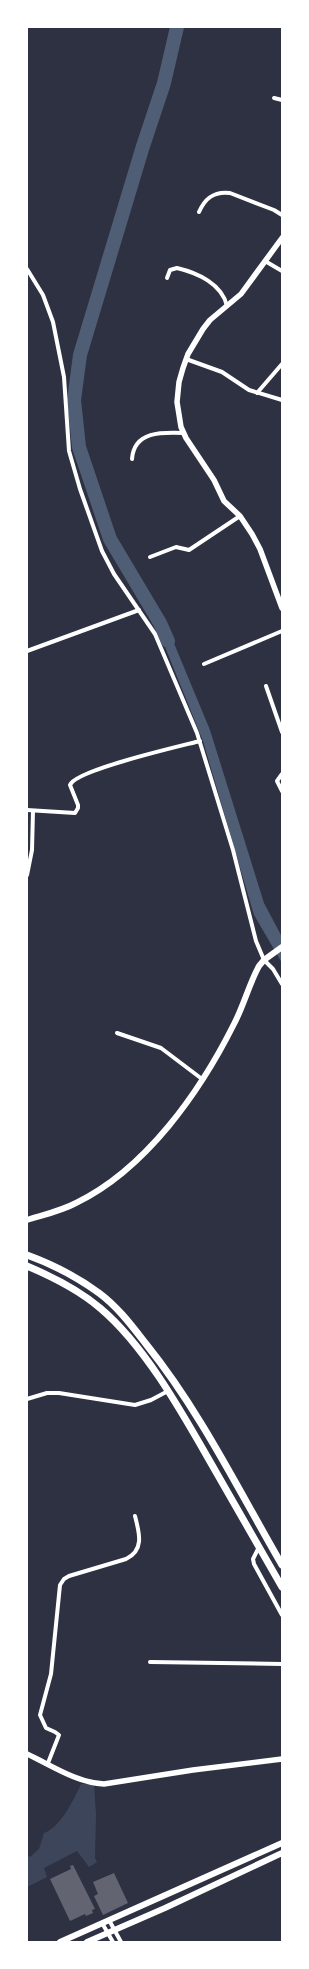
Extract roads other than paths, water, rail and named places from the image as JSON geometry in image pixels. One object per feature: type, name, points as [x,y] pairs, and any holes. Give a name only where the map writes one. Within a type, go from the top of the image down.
[{"type":"main road","points":[[27,1220],[53,1212],[80,1201],[128,1167],[170,1124],[202,1079],[232,1028],[256,972],[264,960],[282,947]]},
{"type":"main road","points":[[27,1255],[69,1274],[98,1293],[117,1309],[133,1327],[161,1362],[188,1403],[282,1565]]},
{"type":"main road","points":[[27,1266],[73,1289],[101,1309],[133,1344],[184,1415],[282,1587]]},
{"type":"main road","points":[[60,1942],[282,1843]]},
{"type":"main road","points":[[87,1942],[165,1908],[282,1853]]},
{"type":"street","points":[[274,98],[282,100]]},
{"type":"street","points":[[199,212],[202,205],[210,197],[224,192],[274,210],[282,215]]},
{"type":"street","points":[[282,238],[241,294],[210,320],[186,359],[179,382],[177,402],[179,418],[184,432],[214,480],[224,501],[240,516],[260,549],[282,608]]},
{"type":"street","points":[[265,261],[282,271]]},
{"type":"street","points":[[167,278],[170,270],[177,268],[204,278],[223,294],[227,307]]},
{"type":"street","points":[[27,269],[43,295],[53,322],[64,377],[69,451],[80,489],[102,551],[114,574],[155,634],[200,741],[233,850],[256,941],[264,960],[273,969],[282,984]]},
{"type":"street","points":[[186,359],[222,372],[257,393],[282,400]]},
{"type":"street","points":[[257,393],[282,364]]},
{"type":"street","points":[[132,459],[134,450],[144,437],[161,432],[184,432]]},
{"type":"street","points":[[150,557],[176,547],[189,550],[240,516]]},
{"type":"street","points":[[27,651],[139,610]]},
{"type":"street","points":[[204,664],[282,631]]},
{"type":"street","points":[[266,686],[282,732]]},
{"type":"street","points":[[27,810],[75,813],[78,805],[70,785],[74,779],[100,768],[200,741]]},
{"type":"street","points":[[282,774],[277,781],[282,790]]},
{"type":"street","points":[[27,875],[33,811]]},
{"type":"street","points":[[117,1033],[161,1048],[202,1079]]},
{"type":"street","points":[[27,1399],[47,1393],[59,1393],[135,1405],[142,1404],[168,1391]]},
{"type":"street","points":[[48,1764],[59,1735],[46,1728],[40,1715],[51,1674],[60,1584],[69,1576],[126,1559],[134,1554],[140,1541],[135,1516]]},
{"type":"street","points":[[259,1547],[253,1561],[282,1615]]},
{"type":"street","points":[[150,1662],[282,1664]]},
{"type":"street","points":[[27,1754],[94,1784],[104,1784],[193,1770],[282,1759]]},
{"type":"street","points":[[109,1920],[121,1942]]},
{"type":"street","points":[[102,1923],[113,1942]]},
{"type":"waterway","points":[[168,641],[160,623],[110,539],[79,447],[74,400],[80,355],[143,146],[164,83],[177,27]]}]
